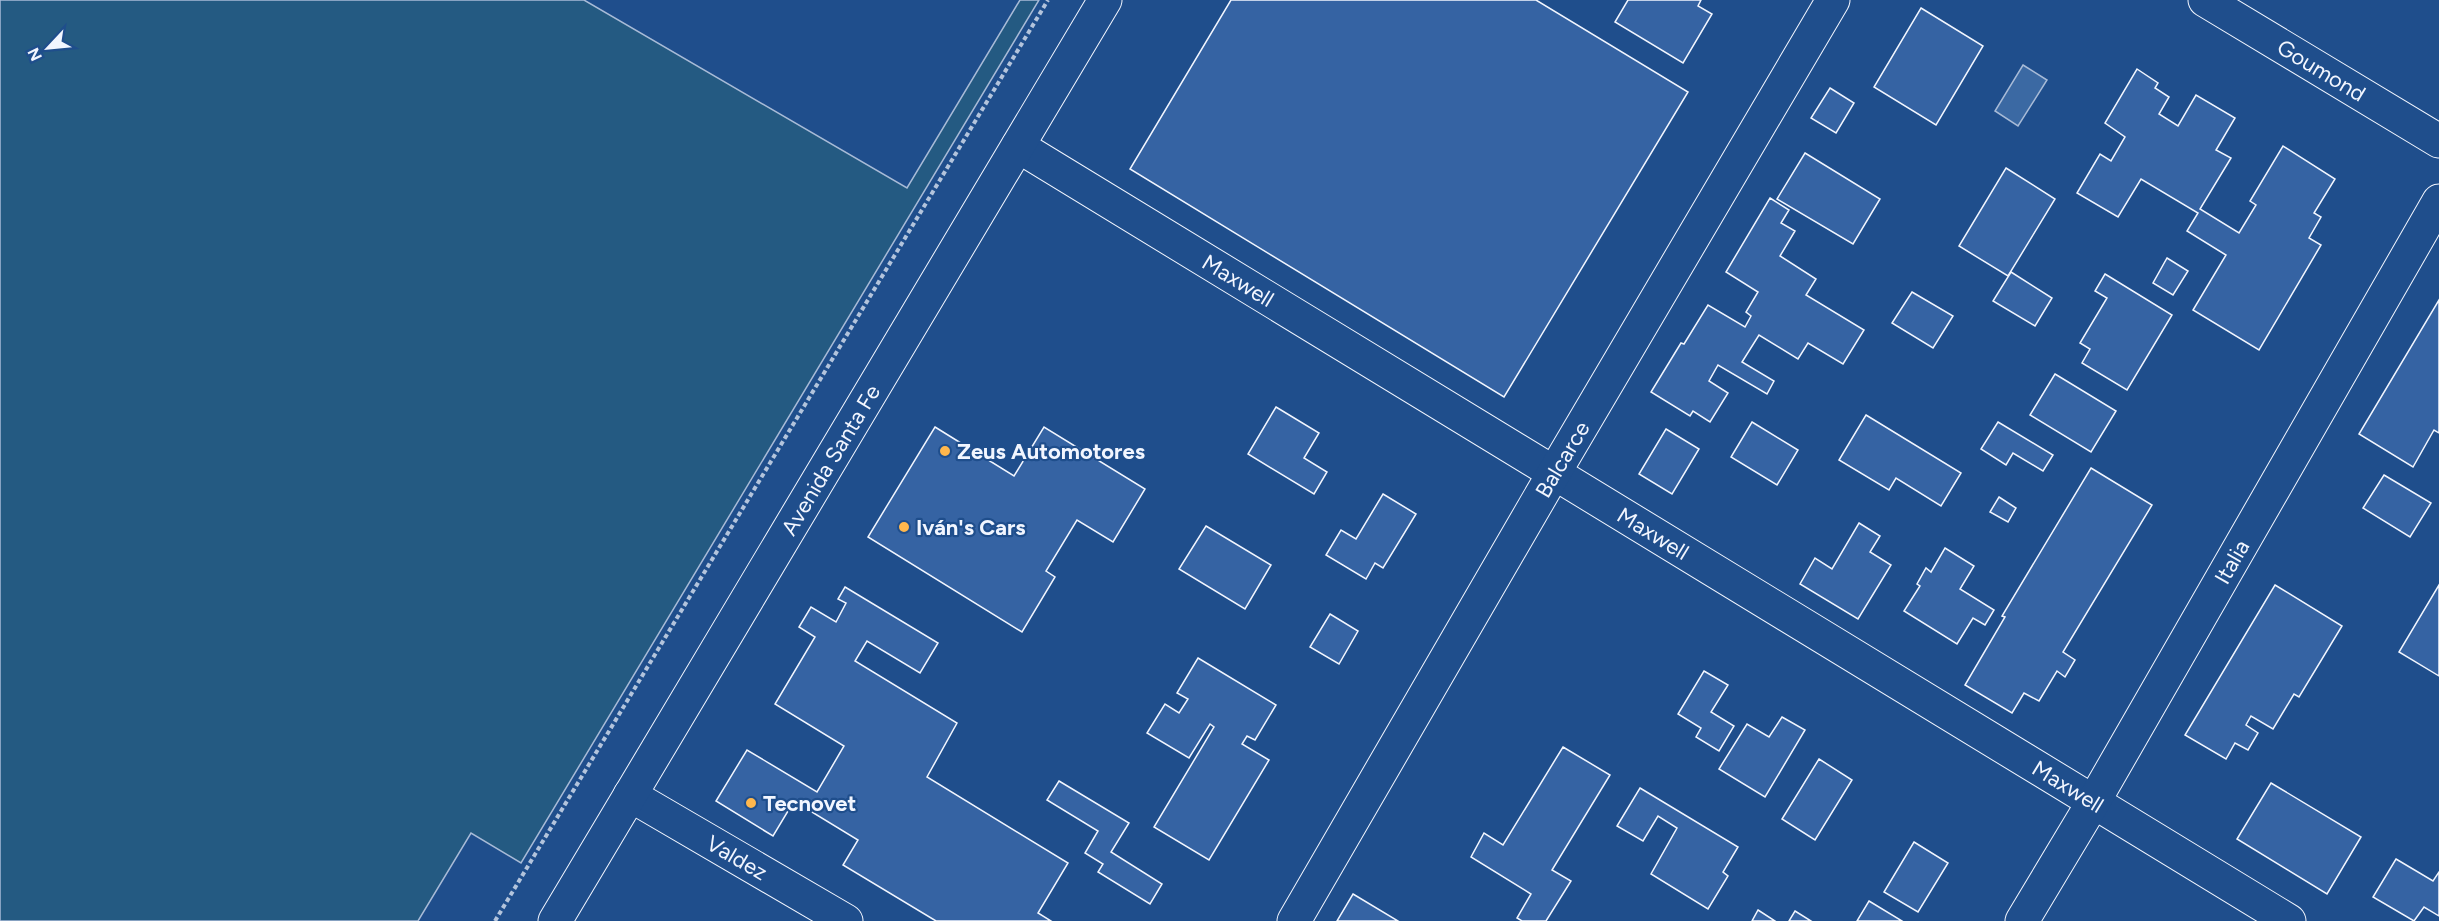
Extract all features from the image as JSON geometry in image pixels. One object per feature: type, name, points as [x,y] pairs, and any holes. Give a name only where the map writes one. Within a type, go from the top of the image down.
[{"type":"street","name":"Avenida Santa Fe","points":[[555,921],[1105,0]]},
{"type":"street","name":"Balcarce","points":[[1294,921],[1554,473],[1833,0]]},
{"type":"street","name":"Goumond","points":[[2205,0],[2439,141]]},
{"type":"street","name":"Maxwell","points":[[1018,147],[2289,921]]},
{"type":"street","name":"Italia","points":[[2022,921],[2094,801],[2439,201]]},
{"type":"street","name":"Valdez","points":[[630,795],[846,921]]},
{"type":"path","points":[[495,921],[1048,0]]},
{"type":"shaded area","points":[[0,0],[584,0],[907,188],[1020,0],[1039,0],[521,863],[471,833],[418,921],[0,921]]},
{"type":"shaded area","points":[[2023,65],[2047,80],[2018,126],[1995,111]]},
{"type":"building","points":[[1231,0],[1536,0],[1688,92],[1504,397],[1130,169]]},
{"type":"building","points":[[1628,0],[1701,0],[1698,6],[1712,14],[1683,63],[1615,22]]},
{"type":"building","points":[[1921,8],[1983,46],[1936,125],[1874,87]]},
{"type":"building","points":[[2137,69],[2158,83],[2155,88],[2169,97],[2159,114],[2178,126],[2196,95],[2235,118],[2216,150],[2231,158],[2200,209],[2239,233],[2256,205],[2250,201],[2283,146],[2335,179],[2314,213],[2321,217],[2309,238],[2321,245],[2259,350],[2193,310],[2226,255],[2187,231],[2198,213],[2141,179],[2118,217],[2077,193],[2100,154],[2111,161],[2125,137],[2105,123]]},
{"type":"building","points":[[1830,88],[1854,103],[1836,133],[1811,118]]},
{"type":"building","points":[[1805,153],[1880,199],[1853,244],[1777,199]]},
{"type":"building","points":[[2006,168],[2055,199],[2008,276],[1959,246]]},
{"type":"building","points":[[1770,198],[1789,210],[1781,223],[1795,231],[1780,256],[1816,279],[1806,295],[1864,330],[1843,364],[1808,343],[1798,359],[1759,335],[1742,362],[1774,381],[1767,394],[1718,365],[1709,381],[1728,393],[1710,422],[1693,411],[1690,416],[1651,392],[1708,305],[1745,327],[1751,316],[1746,312],[1758,292],[1726,272]]},
{"type":"building","points":[[2167,258],[2188,271],[2173,295],[2153,283]]},
{"type":"building","points":[[2011,272],[2052,298],[2035,326],[1993,301]]},
{"type":"building","points":[[2105,274],[2172,315],[2127,390],[2082,363],[2090,349],[2080,343],[2107,298],[2095,291]]},
{"type":"building","points":[[1912,292],[1953,316],[1933,348],[1892,323]]},
{"type":"building","points":[[2439,300],[2439,433],[2434,430],[2413,467],[2359,434]]},
{"type":"building","points":[[2055,374],[2116,411],[2091,452],[2030,415]]},
{"type":"building","points":[[1276,407],[1319,433],[1304,458],[1327,472],[1314,494],[1248,454]]},
{"type":"building","points":[[1866,415],[1961,473],[1941,506],[1896,478],[1889,490],[1839,460]]},
{"type":"building","points":[[1752,422],[1798,450],[1777,485],[1731,457]]},
{"type":"building","points":[[1998,422],[2053,455],[2043,471],[2013,453],[2006,465],[1981,449]]},
{"type":"building","points":[[935,427],[1014,476],[1044,427],[1145,489],[1113,542],[1077,520],[1046,571],[1055,577],[1022,632],[868,537]]},
{"type":"building","points":[[1666,429],[1699,449],[1672,494],[1639,474]]},
{"type":"building","points":[[2091,468],[2152,505],[2063,652],[2075,660],[2065,677],[2057,671],[2039,701],[2024,693],[2012,713],[1965,685],[2005,617],[2002,616]]},
{"type":"building","points":[[2384,475],[2431,503],[2410,537],[2363,508]]},
{"type":"building","points":[[1383,494],[1416,514],[1383,568],[1375,563],[1366,579],[1326,555],[1341,530],[1356,539]]},
{"type":"building","points":[[1999,497],[2016,508],[2008,522],[1990,512]]},
{"type":"building","points":[[1859,523],[1880,536],[1870,552],[1891,565],[1858,619],[1800,584],[1815,558],[1832,569]]},
{"type":"building","points":[[1206,526],[1271,565],[1245,609],[1179,569]]},
{"type":"building","points":[[1945,548],[1974,566],[1960,589],[1994,610],[1985,625],[1973,618],[1957,644],[1904,611],[1920,586],[1917,584],[1926,568],[1931,572]]},
{"type":"building","points":[[2275,585],[2342,626],[2299,697],[2294,694],[2273,729],[2251,716],[2246,725],[2258,733],[2248,750],[2235,743],[2226,759],[2185,735]]},
{"type":"building","points":[[2439,585],[2439,676],[2399,652]]},
{"type":"building","points":[[845,587],[938,643],[920,673],[867,641],[855,661],[957,723],[927,777],[1068,863],[1038,913],[1051,921],[936,921],[843,865],[858,840],[794,801],[773,836],[716,801],[747,750],[817,792],[844,746],[775,704],[815,637],[799,627],[811,607],[836,622],[846,603],[838,599]]},
{"type":"building","points":[[1330,614],[1358,631],[1339,664],[1310,647]]},
{"type":"building","points":[[1198,658],[1276,705],[1255,740],[1247,736],[1242,744],[1269,760],[1209,860],[1154,827],[1214,727],[1210,724],[1189,758],[1147,733],[1165,704],[1179,713],[1188,699],[1177,693]]},
{"type":"building","points":[[1704,671],[1728,685],[1711,712],[1734,726],[1719,751],[1696,737],[1701,728],[1678,714]]},
{"type":"building","points":[[1782,717],[1805,730],[1765,797],[1719,769],[1747,724],[1769,737]]},
{"type":"building","points":[[1563,747],[1610,775],[1552,870],[1571,881],[1546,921],[1522,921],[1517,918],[1531,894],[1471,857],[1484,833],[1503,845]]},
{"type":"building","points":[[1819,759],[1852,780],[1815,840],[1782,819]]},
{"type":"building","points":[[1059,781],[1129,823],[1111,852],[1162,884],[1150,904],[1098,872],[1103,864],[1085,853],[1098,831],[1047,800]]},
{"type":"building","points":[[2271,783],[2361,837],[2327,894],[2237,839]]},
{"type":"building","points":[[1640,788],[1738,847],[1723,872],[1728,876],[1708,909],[1651,874],[1677,828],[1658,816],[1643,841],[1617,826]]},
{"type":"building","points":[[1914,842],[1948,863],[1918,912],[1884,892]]},
{"type":"building","points":[[2396,859],[2433,881],[2439,872],[2439,916],[2424,907],[2414,921],[2373,897]]},
{"type":"building","points":[[1353,894],[1398,921],[1337,921]]},
{"type":"building","points":[[1869,901],[1902,921],[1857,921]]},
{"type":"building","points":[[1758,910],[1775,921],[1752,921]]},
{"type":"building","points":[[1795,911],[1811,921],[1789,921]]},
{"type":"place","name":"Zeus Automotores","points":[[945,451]]},
{"type":"place","name":"Iván's Cars","points":[[904,527]]},
{"type":"place","name":"Tecnovet","points":[[751,803]]}]
